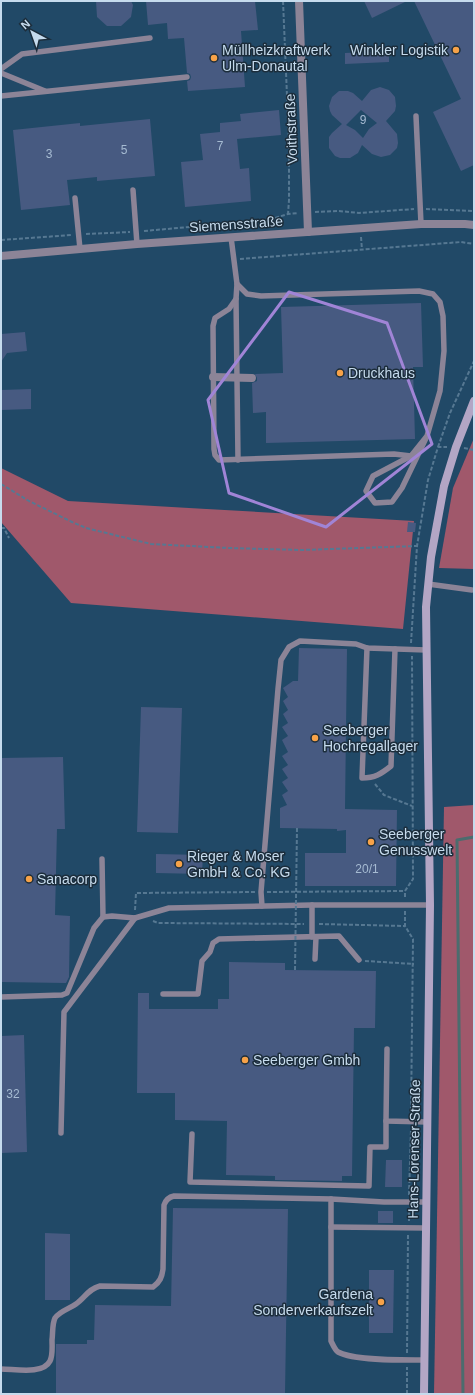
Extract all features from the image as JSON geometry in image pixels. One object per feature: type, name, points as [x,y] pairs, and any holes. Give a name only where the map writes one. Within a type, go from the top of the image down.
[{"type":"street","name":"Voithstraße","points":[[299,1],[308,232]]},
{"type":"street","name":"Siemensstraße","points":[[1,256],[137,244],[421,224],[474,225]]},
{"type":"street","points":[[213,377],[252,378]]},
{"type":"street","name":"Hans-Lorenser-Straße","points":[[424,1394],[430,905],[426,607],[437,520],[444,486],[456,447],[474,401]]},
{"type":"lane","points":[[1,69],[22,54],[150,38]]},
{"type":"lane","points":[[1,73],[47,92]]},
{"type":"lane","points":[[1,96],[187,77]]},
{"type":"lane","points":[[416,116],[421,224]]},
{"type":"lane","points":[[133,190],[137,244]]},
{"type":"lane","points":[[75,198],[80,249]]},
{"type":"lane","points":[[231,237],[237,284],[238,460]]},
{"type":"lane","points":[[237,284],[247,294],[261,296],[419,291],[433,294],[440,302],[443,316],[444,351],[440,391],[427,436],[402,488],[392,502],[375,503],[366,492],[373,476],[411,456],[427,436]]},
{"type":"lane","points":[[236,299],[229,309],[215,318],[213,326],[215,455],[219,460],[394,454],[411,456]]},
{"type":"lane","points":[[428,584],[472,590]]},
{"type":"lane","points":[[262,906],[262,884],[281,660],[289,647],[300,640],[356,644],[367,648],[426,650]]},
{"type":"lane","points":[[367,648],[362,778],[370,778],[379,775],[391,766],[395,649]]},
{"type":"lane","points":[[1,997],[62,995],[67,993],[94,928],[102,917],[102,859]]},
{"type":"lane","points":[[312,904],[315,959]]},
{"type":"lane","points":[[102,917],[112,916],[135,918],[169,908],[312,904],[430,905]]},
{"type":"lane","points":[[61,1133],[64,1012],[135,918]]},
{"type":"lane","points":[[163,994],[198,994],[202,961],[210,952],[213,943],[219,939],[339,936],[358,960]]},
{"type":"lane","points":[[192,1134],[190,1182],[369,1186],[370,1147],[386,1147],[387,1049]]},
{"type":"lane","points":[[386,1121],[427,1122]]},
{"type":"lane","points":[[1,1369],[36,1370],[47,1366],[52,1354],[53,1324],[55,1318],[60,1313],[76,1304],[88,1291],[94,1287],[153,1287],[158,1284],[162,1277],[163,1269],[164,1204],[170,1197],[426,1202]]},
{"type":"lane","points":[[331,1199],[331,1342],[336,1351],[350,1357],[425,1360]]},
{"type":"lane","points":[[331,1226],[426,1228]]},
{"type":"path","points":[[283,1],[289,143],[288,214]]},
{"type":"path","points":[[1,240],[268,220],[288,214],[339,211],[359,213],[420,208],[474,211]]},
{"type":"path","points":[[234,260],[461,242],[474,244]]},
{"type":"path","points":[[407,1394],[414,964],[413,939],[405,926],[405,892],[413,879],[411,635],[417,546],[428,480],[450,412],[474,361]]},
{"type":"path","points":[[438,447],[456,447]]},
{"type":"path","points":[[1,484],[29,501],[86,528],[151,544],[302,550],[417,546]]},
{"type":"path","points":[[1,528],[4,528],[9,538]]},
{"type":"path","points":[[370,778],[384,795],[412,806]]},
{"type":"path","points":[[295,970],[297,828]]},
{"type":"path","points":[[358,960],[414,964]]},
{"type":"highlighted area","points":[[289,292],[387,323],[432,444],[326,527],[229,493],[208,400]]},
{"type":"shaded area","points":[[474,438],[474,569],[439,568],[453,488]]},
{"type":"shaded area","points":[[1,468],[68,501],[414,521],[403,629],[71,603],[1,522]]},
{"type":"shaded area","points":[[474,805],[474,1394],[434,1394],[444,807]]},
{"type":"building","points":[[96,1],[131,1],[133,5],[131,17],[121,26],[107,26],[97,17]]},
{"type":"building","name":"Müllheizkraftwerk Ulm-Donautal","points":[[146,1],[255,1],[258,30],[241,31],[245,87],[188,91],[187,81],[190,80],[191,77],[190,74],[187,73],[184,38],[168,39],[167,23],[148,25]]},
{"type":"building","points":[[364,1],[407,1],[372,18]]},
{"type":"building","name":"Winkler Logistik","points":[[414,1],[474,1],[474,165],[461,171],[433,112],[461,99]]},
{"type":"building","points":[[389,51],[389,62],[345,64],[345,53]]},
{"type":"building","points":[[380,87],[389,90],[395,97],[395,111],[386,121],[397,134],[397,148],[390,155],[381,157],[372,154],[362,145],[358,153],[350,158],[340,158],[335,156],[329,148],[329,137],[342,124],[332,115],[330,111],[329,106],[332,97],[339,91],[348,91],[353,93],[362,101],[371,90]],"holes":[[[361,110],[377,123],[369,129],[363,138],[355,130],[346,125]]]},
{"type":"building","points":[[279,110],[281,135],[237,139],[240,169],[249,168],[251,201],[185,207],[181,162],[203,160],[200,134],[220,132],[220,123],[241,121],[240,114]]},
{"type":"building","points":[[150,119],[155,176],[97,181],[97,177],[67,180],[70,205],[21,210],[13,130],[80,123],[80,126]]},
{"type":"building","name":"Druckhaus","points":[[421,303],[423,367],[413,367],[415,439],[266,443],[266,412],[253,413],[252,383],[257,381],[255,374],[283,373],[281,307]]},
{"type":"building","points":[[25,332],[27,351],[7,353],[1,362],[1,334]]},
{"type":"building","points":[[31,389],[31,409],[1,410],[1,390]]},
{"type":"building","points":[[408,522],[416,523],[415,532],[407,532]]},
{"type":"building","name":"Seeberger Hochregallager","points":[[299,648],[347,649],[345,809],[397,810],[396,886],[305,886],[305,853],[346,853],[346,830],[337,831],[337,829],[280,828],[280,808],[287,805],[282,795],[288,791],[282,782],[288,778],[282,769],[288,765],[282,756],[288,752],[282,740],[288,736],[282,727],[288,723],[283,714],[288,710],[283,701],[288,697],[283,688],[293,681],[298,681]]},
{"type":"building","points":[[141,707],[182,708],[178,833],[137,832]]},
{"type":"building","name":"Sanacorp","points":[[63,757],[65,829],[57,829],[55,915],[70,916],[69,977],[66,983],[1,982],[1,758]]},
{"type":"building","name":"Rieger & Moser GmbH & Co. KG","points":[[156,854],[203,855],[202,874],[156,873]]},
{"type":"building","name":"Seeberger Gmbh","points":[[229,962],[285,963],[285,970],[376,971],[375,1028],[354,1028],[352,1176],[342,1176],[342,1181],[275,1180],[275,1176],[226,1175],[227,1121],[175,1120],[175,1093],[137,1093],[138,993],[149,993],[149,1009],[218,1009],[218,999],[229,999]]},
{"type":"building","points":[[24,1035],[27,1152],[1,1153],[1,1036]]},
{"type":"building","points":[[386,1160],[402,1160],[402,1187],[385,1187]]},
{"type":"building","points":[[173,1208],[288,1209],[285,1394],[56,1394],[56,1344],[87,1344],[87,1340],[94,1340],[95,1305],[171,1306]]},
{"type":"building","points":[[378,1211],[393,1211],[393,1223],[378,1223]]},
{"type":"building","points":[[45,1233],[70,1234],[70,1300],[45,1300]]},
{"type":"building","name":"Gardena Sonderverkaufszelt","points":[[369,1270],[394,1270],[393,1333],[369,1333]]},
{"type":"waterway","points":[[463,1394],[457,840],[474,837]]},
{"type":"place","name":"Winkler Logistik","points":[[456,50]]},
{"type":"place","name":"Müllheizkraftwerk Ulm-Donautal","points":[[214,58]]},
{"type":"place","name":"Druckhaus","points":[[340,373]]},
{"type":"place","name":"Seeberger Hochregallager","points":[[315,738]]},
{"type":"place","name":"Seeberger Genusswelt","points":[[371,842]]},
{"type":"place","name":"Rieger & Moser GmbH & Co. KG","points":[[179,864]]},
{"type":"place","name":"Sanacorp","points":[[29,879]]},
{"type":"place","name":"Seeberger Gmbh","points":[[245,1060]]},
{"type":"place","name":"Gardena Sonderverkaufszelt","points":[[381,1302]]}]
